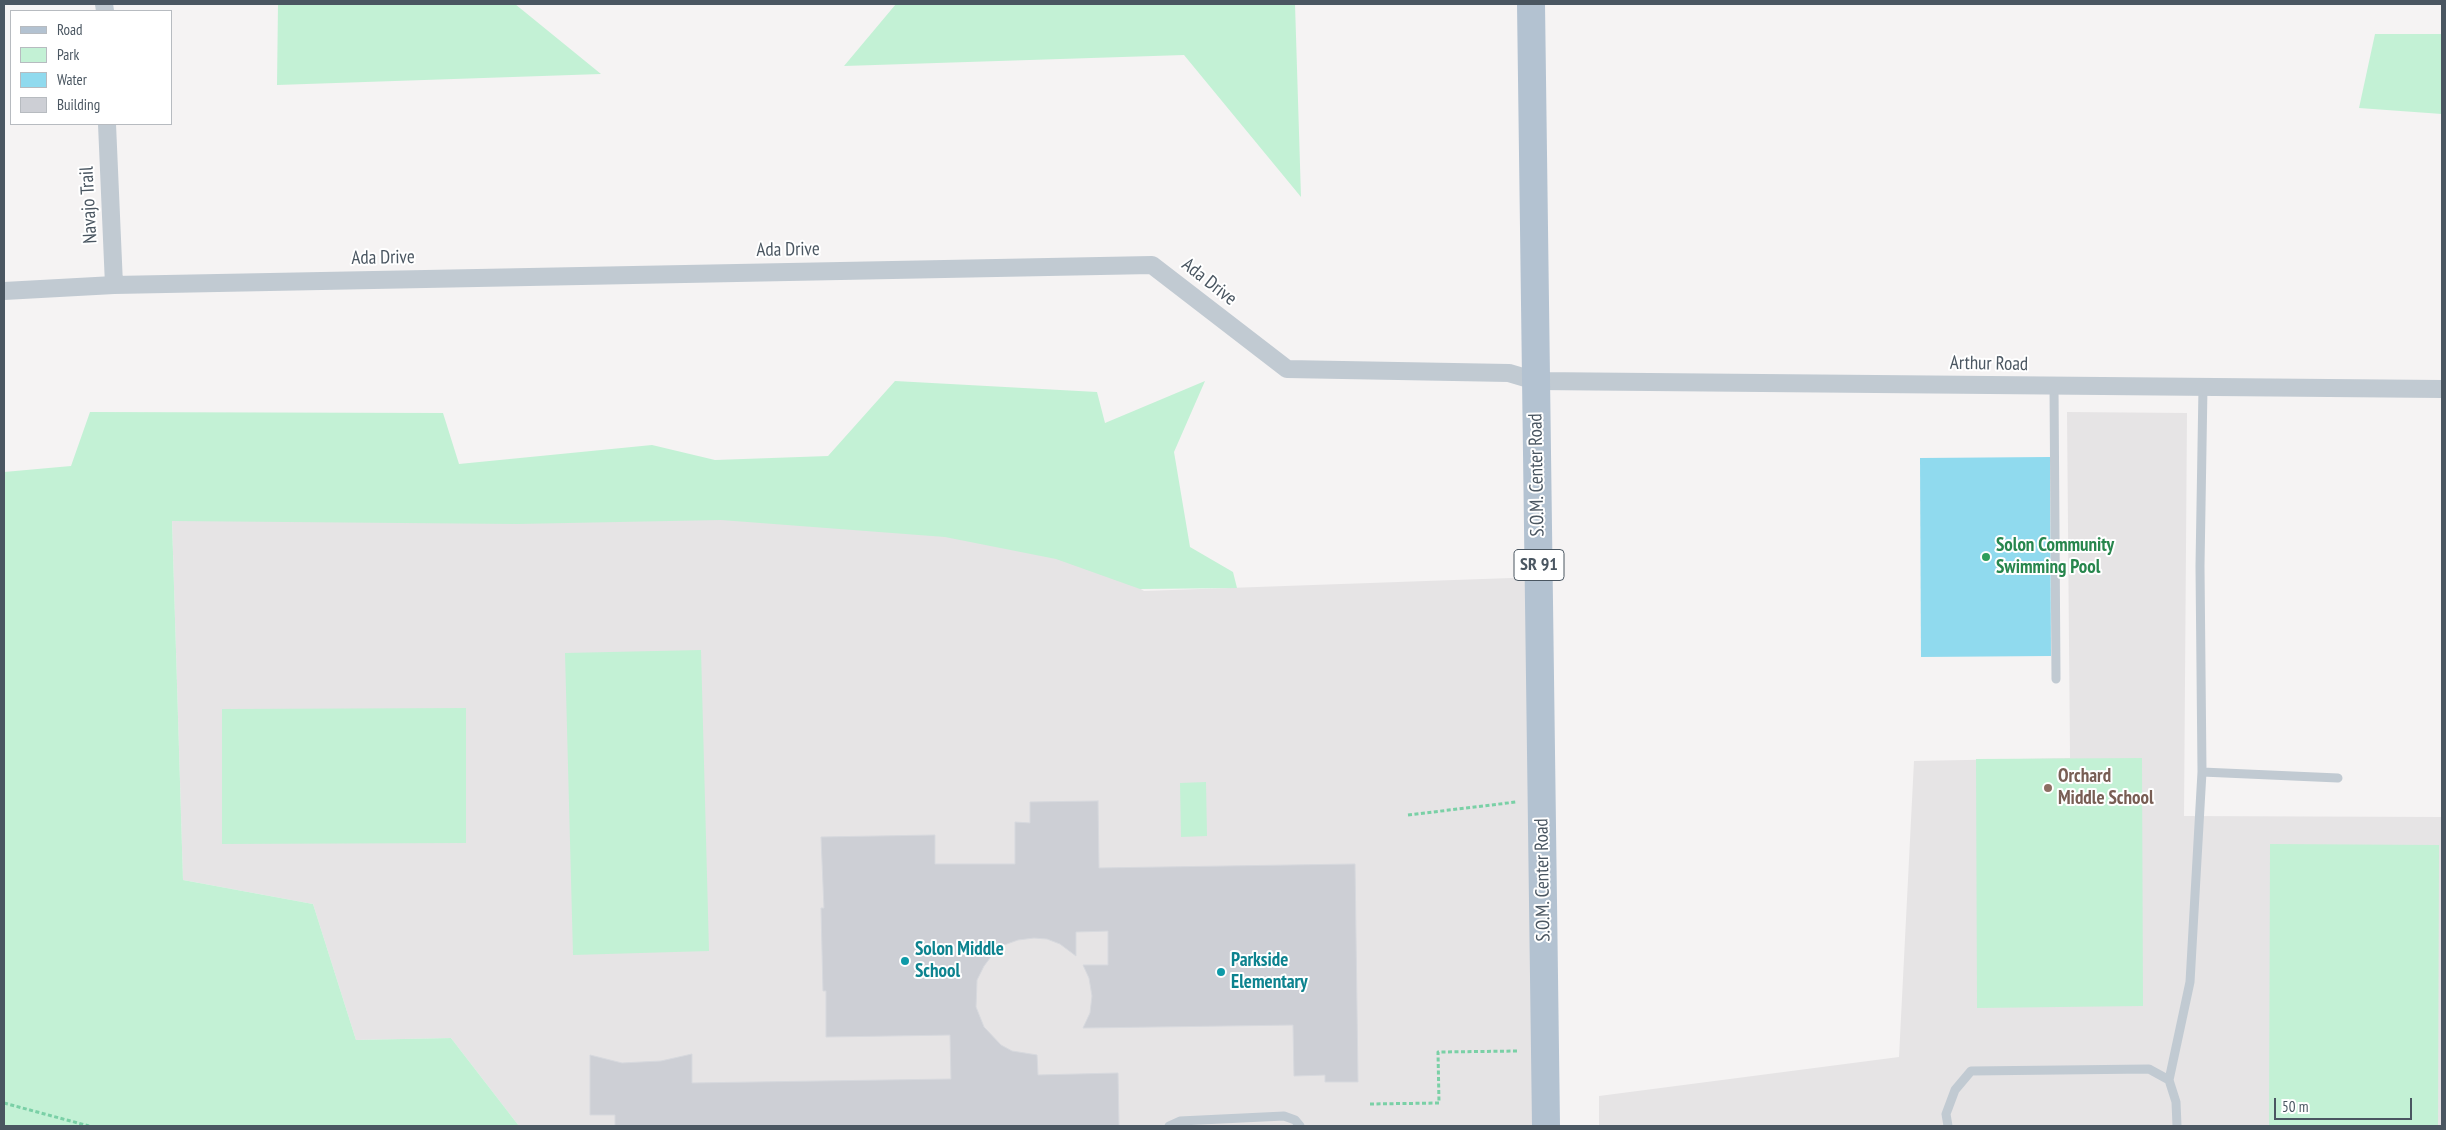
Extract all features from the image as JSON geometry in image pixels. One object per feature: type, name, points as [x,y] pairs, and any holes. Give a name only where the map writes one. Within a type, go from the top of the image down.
[{"type":"main road","name":"S.O.M. Center Road","points":[[1531,4],[1546,1126]]},
{"type":"street","name":"Navajo Trail","points":[[107,125],[114,285]]},
{"type":"street","name":"Ada Drive","points":[[4,290],[114,285],[1152,265],[1287,369],[1509,373],[1536,381]]},
{"type":"street","name":"Arthur Road","points":[[1536,381],[2442,390]]},
{"type":"lane","points":[[2054,386],[2056,679]]},
{"type":"lane","points":[[2177,1126],[2176,1102],[2169,1080],[2190,982],[2202,772],[2200,566],[2203,387]]},
{"type":"lane","points":[[2202,772],[2338,778]]},
{"type":"lane","points":[[1948,1126],[1946,1114],[1954,1090],[1971,1071],[2149,1070],[2169,1080]]},
{"type":"lane","points":[[1169,1126],[1180,1121],[1284,1116],[1296,1120],[1300,1126]]},
{"type":"path","points":[[1408,815],[1516,802]]},
{"type":"path","points":[[1370,1104],[1439,1103],[1438,1052],[1519,1052]]},
{"type":"path","points":[[4,1103],[89,1126]]},
{"type":"shaded area","name":"Orchard Middle School","points":[[2067,412],[2187,413],[2184,816],[2442,817],[2442,1126],[1599,1126],[1599,1096],[1899,1057],[1914,761],[2070,758]]},
{"type":"shaded area","points":[[1000,501],[1144,591],[1539,577],[1546,1126],[519,1126],[451,1038],[356,1040],[313,904],[183,880],[172,521]]},
{"type":"green space","points":[[278,4],[515,4],[601,74],[277,85]]},
{"type":"green space","points":[[896,4],[1295,4],[1301,197],[1184,55],[844,66]]},
{"type":"green space","points":[[2375,34],[2442,34],[2442,114],[2359,108]]},
{"type":"green space","points":[[895,381],[1097,392],[1105,423],[1205,381],[1174,452],[1190,547],[1233,572],[1237,588],[1140,589],[1056,559],[945,537],[721,520],[517,524],[172,521],[183,880],[313,904],[356,1040],[451,1038],[519,1126],[4,1126],[4,472],[71,466],[90,412],[443,413],[459,464],[652,445],[715,460],[828,456]]},
{"type":"green space","points":[[701,650],[709,951],[573,955],[565,653]]},
{"type":"green space","points":[[466,708],[466,843],[222,844],[222,709]]},
{"type":"green space","points":[[2142,758],[2143,1006],[1977,1008],[1976,759]]},
{"type":"green space","points":[[1206,782],[1207,836],[1181,837],[1180,783]]},
{"type":"green space","points":[[2270,844],[2439,845],[2438,1126],[2269,1126]]},
{"type":"water","name":"Solon Community Swimming Pool","points":[[2050,457],[2051,656],[1921,657],[1920,458]]},
{"type":"building","name":"Solon Middle School","points":[[1098,801],[1099,868],[1355,864],[1358,1082],[1325,1082],[1325,1075],[1294,1076],[1293,1025],[1083,1028],[1090,1013],[1092,996],[1089,978],[1083,965],[1108,965],[1108,931],[1076,932],[1076,956],[1060,944],[1047,939],[1018,940],[1004,945],[993,954],[977,980],[976,1007],[984,1027],[1001,1045],[1012,1051],[1037,1055],[1038,1075],[1118,1073],[1119,1126],[615,1126],[615,1115],[590,1115],[590,1055],[622,1063],[661,1061],[692,1054],[692,1083],[951,1079],[950,1035],[826,1037],[826,991],[823,991],[821,908],[824,908],[821,837],[935,835],[935,864],[1015,864],[1015,822],[1030,823],[1030,802]]},
{"type":"place","name":"Solon Community Swimming Pool","points":[[1986,557]]},
{"type":"place","name":"Orchard Middle School","points":[[2048,788]]},
{"type":"place","name":"Solon Middle School","points":[[905,961]]},
{"type":"place","name":"Parkside Elementary","points":[[1221,972]]}]
